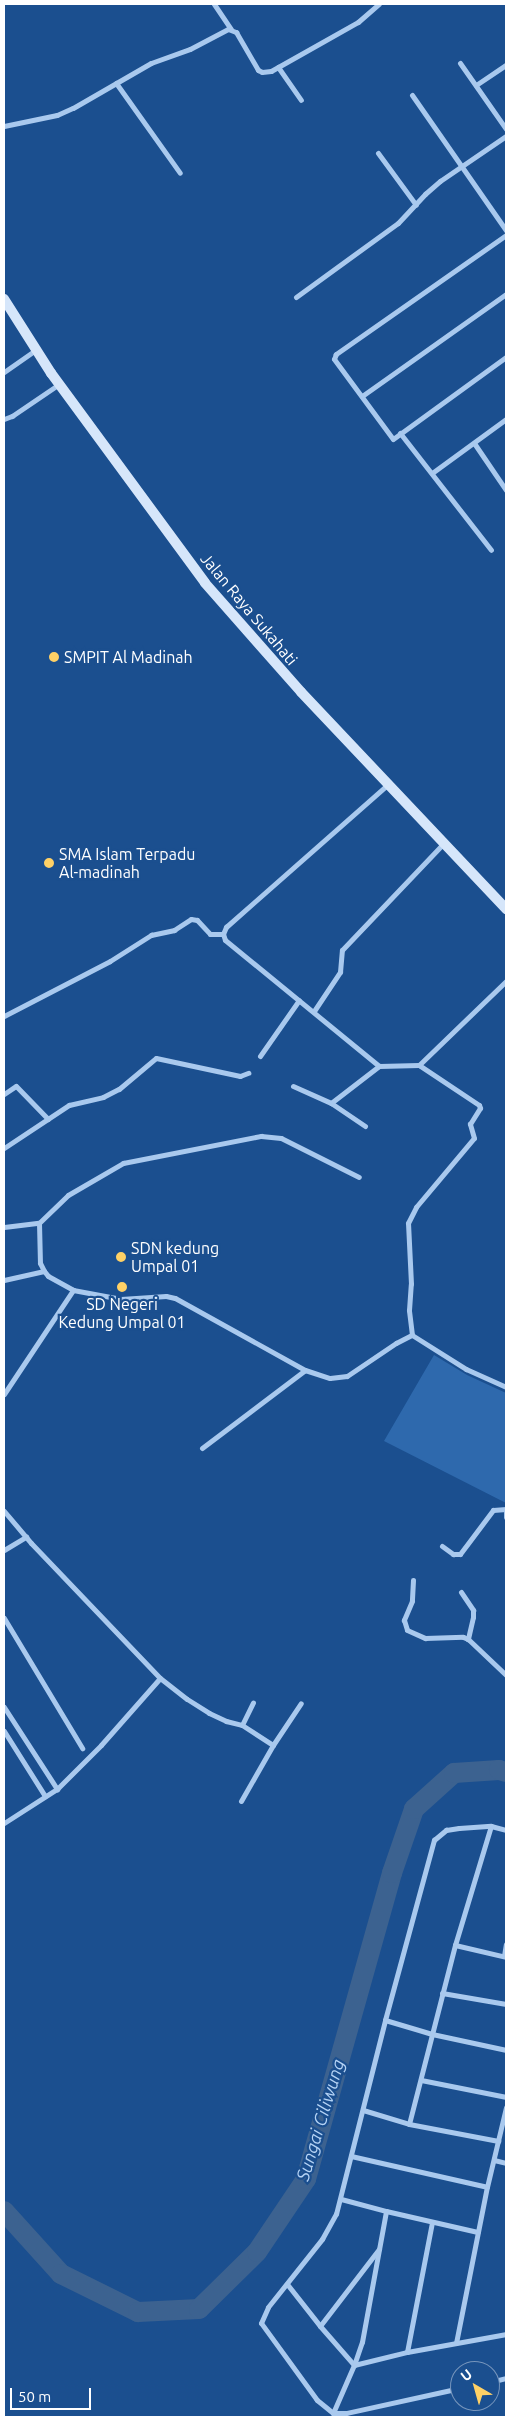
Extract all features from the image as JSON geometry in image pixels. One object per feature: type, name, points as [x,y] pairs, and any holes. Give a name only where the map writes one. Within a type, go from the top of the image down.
[{"type":"main road","name":"Jalan Raya Sukahati","points":[[4,300],[59,384],[196,572],[301,692],[506,909]]},
{"type":"street","points":[[214,4],[231,29],[236,32],[258,70],[266,73],[358,22],[380,4]]},
{"type":"street","points":[[4,126],[57,115],[73,108],[152,63],[231,29]]},
{"type":"street","points":[[460,63],[506,129]]},
{"type":"street","points":[[476,85],[506,65]]},
{"type":"street","points":[[278,67],[300,100]]},
{"type":"street","points":[[116,83],[180,173]]},
{"type":"street","points":[[412,95],[506,230]]},
{"type":"street","points":[[296,297],[398,223],[431,188],[506,136]]},
{"type":"street","points":[[378,153],[416,204]]},
{"type":"street","points":[[506,235],[336,354],[335,362],[393,439],[506,357]]},
{"type":"street","points":[[362,396],[506,294]]},
{"type":"street","points":[[4,372],[36,350]]},
{"type":"street","points":[[4,419],[12,416],[59,384]]},
{"type":"street","points":[[432,473],[506,419]]},
{"type":"street","points":[[400,433],[491,550]]},
{"type":"street","points":[[474,443],[506,490]]},
{"type":"street","points":[[379,1066],[225,940],[223,934],[226,927],[387,785]]},
{"type":"street","points":[[314,1011],[340,972],[342,950],[444,843]]},
{"type":"street","points":[[4,1016],[110,961],[151,935],[174,930],[191,919],[197,920],[210,934],[223,934]]},
{"type":"street","points":[[419,1065],[506,981]]},
{"type":"street","points":[[260,1056],[299,1000]]},
{"type":"street","points":[[4,1148],[69,1105],[111,1094],[156,1058],[240,1076],[248,1073]]},
{"type":"street","points":[[331,1103],[379,1066],[419,1065],[476,1101],[480,1108],[470,1124],[474,1138],[416,1207],[408,1223],[411,1284],[409,1310],[412,1335]]},
{"type":"street","points":[[4,1094],[16,1086],[48,1119]]},
{"type":"street","points":[[293,1086],[331,1103],[365,1126]]},
{"type":"street","points":[[4,1227],[39,1223],[68,1195],[123,1163],[261,1136],[281,1138],[359,1177]]},
{"type":"street","points":[[39,1223],[40,1263],[44,1271],[48,1276],[73,1290],[121,1299],[166,1296],[175,1298],[305,1370],[330,1378],[347,1376],[396,1343],[412,1335]]},
{"type":"street","points":[[4,1280],[44,1271]]},
{"type":"street","points":[[4,1394],[73,1290]]},
{"type":"street","points":[[412,1335],[466,1369],[506,1388]]},
{"type":"street","points":[[202,1448],[305,1370]]},
{"type":"street","points":[[442,1546],[453,1554],[460,1554],[493,1510],[506,1510],[506,1517]]},
{"type":"street","points":[[4,1511],[26,1537],[160,1678],[187,1699],[210,1713],[226,1721],[242,1725],[273,1745]]},
{"type":"street","points":[[4,1550],[26,1537]]},
{"type":"street","points":[[413,1580],[412,1601],[404,1620],[407,1630],[425,1638],[468,1639],[506,1675]]},
{"type":"street","points":[[461,1592],[472,1610],[473,1617],[468,1639]]},
{"type":"street","points":[[4,1618],[82,1748]]},
{"type":"street","points":[[4,1823],[57,1789],[101,1745],[160,1678]]},
{"type":"street","points":[[242,1725],[253,1702]]},
{"type":"street","points":[[241,1801],[273,1745],[302,1703]]},
{"type":"street","points":[[4,1707],[57,1789]]},
{"type":"street","points":[[4,1731],[45,1796]]},
{"type":"street","points":[[450,2390],[346,2414],[333,2412],[317,2400],[261,2323],[268,2307],[322,2239],[336,2214],[385,2020],[434,1840],[446,1830],[490,1826],[506,1830]]},
{"type":"street","points":[[409,2124],[442,1992],[490,1826]]},
{"type":"street","points":[[455,1945],[505,1957],[506,1944]]},
{"type":"street","points":[[442,1992],[506,2004]]},
{"type":"street","points":[[385,2020],[432,2034],[506,2050]]},
{"type":"street","points":[[421,2080],[506,2098]]},
{"type":"street","points":[[456,2343],[487,2187],[506,2107]]},
{"type":"street","points":[[362,2110],[409,2124],[498,2141]]},
{"type":"street","points":[[351,2156],[487,2187]]},
{"type":"street","points":[[494,2160],[506,2163]]},
{"type":"street","points":[[341,2198],[386,2211],[478,2232]]},
{"type":"street","points":[[333,2412],[362,2342],[386,2211]]},
{"type":"street","points":[[407,2352],[432,2222]]},
{"type":"street","points":[[320,2326],[380,2249]]},
{"type":"street","points":[[287,2284],[354,2365]]},
{"type":"street","points":[[354,2365],[407,2352],[506,2333]]},
{"type":"shaded area","points":[[434,1355],[467,1375],[506,1393],[506,1503],[384,1441]]},
{"type":"waterway","name":"Sungai Ciliwung","points":[[4,2211],[61,2274],[138,2312],[199,2309],[257,2252],[306,2179],[392,1873],[414,1809],[454,1773],[499,1770],[506,1772]]},
{"type":"place","name":"SMPIT Al Madinah","points":[[54,657]]},
{"type":"place","name":"SMA Islam Terpadu Al-madinah","points":[[49,863]]},
{"type":"place","name":"SDN kedung Umpal 01","points":[[121,1257]]},
{"type":"place","name":"SD Negeri Kedung Umpal 01","points":[[122,1287]]}]
